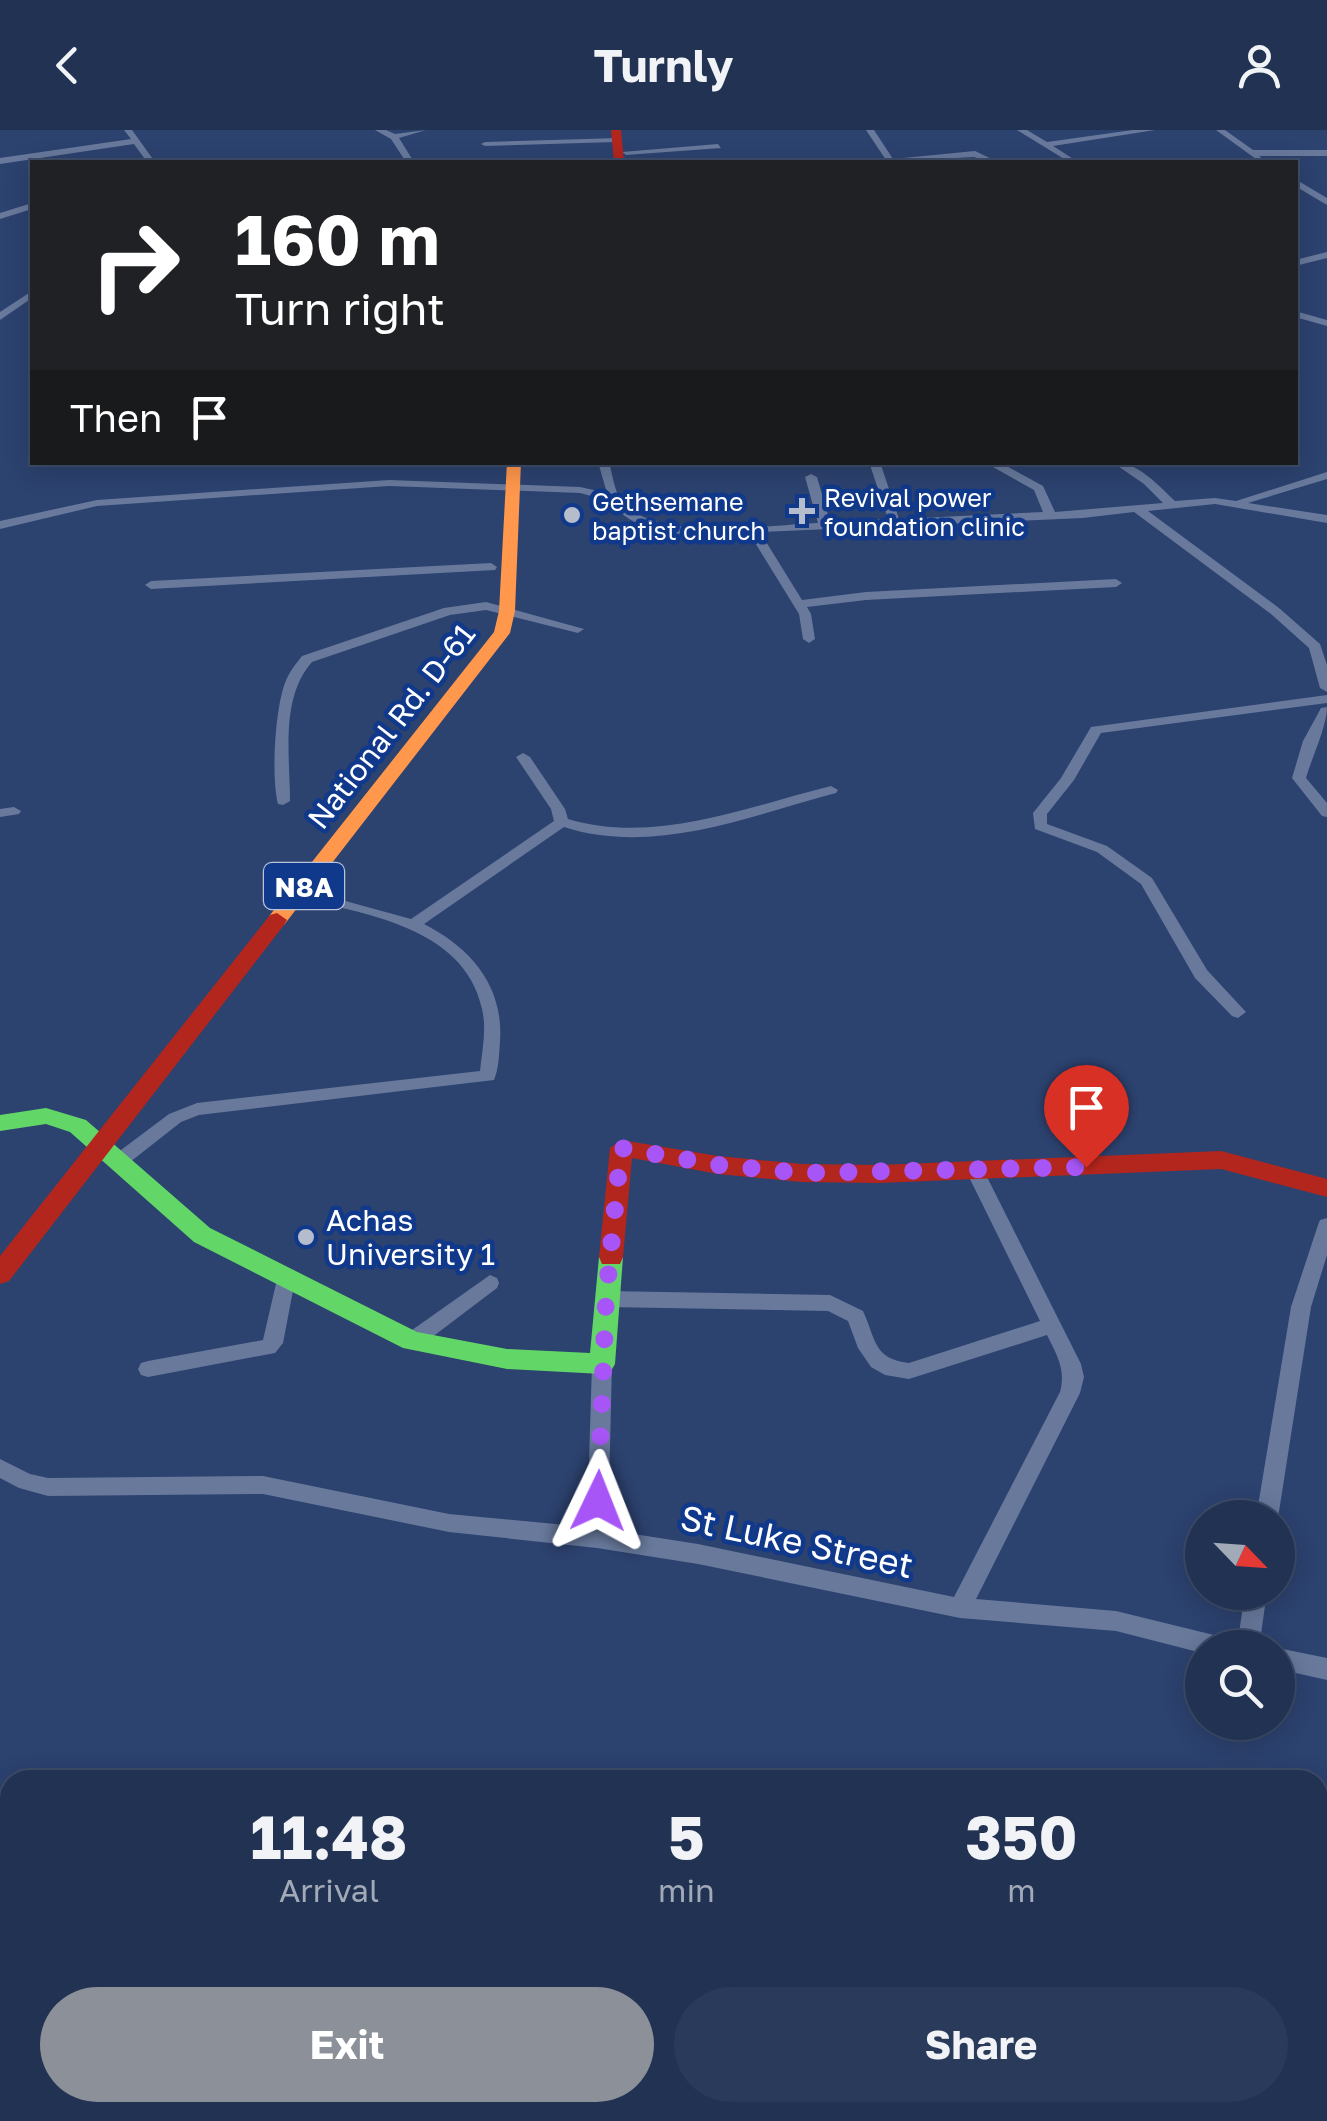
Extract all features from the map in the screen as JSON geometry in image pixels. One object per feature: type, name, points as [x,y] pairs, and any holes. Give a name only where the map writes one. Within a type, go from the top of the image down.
[{"type":"main road","name":"National Rd. D-61","points":[[0,1244],[102,1147],[497,608],[507,489],[501,465]]},
{"type":"main road","name":"National Rd. D-61","points":[[0,1274],[502,632],[490,567],[513,465]]},
{"type":"main road","points":[[0,1123],[40,1114],[66,1120],[102,1147],[174,1216],[202,1235],[412,1342],[507,1358],[602,1364],[621,1148],[718,1165],[802,1173],[1220,1160],[1327,1188]]},
{"type":"street","points":[[128,130],[150,160]]},
{"type":"street","points":[[378,130],[394,138],[409,160]]},
{"type":"street","points":[[394,138],[422,130]]},
{"type":"street","points":[[870,130],[888,160]]},
{"type":"street","points":[[1021,130],[1070,160]]},
{"type":"street","points":[[1043,145],[1150,130]]},
{"type":"street","points":[[1220,130],[1261,160]]},
{"type":"street","points":[[0,161],[137,142]]},
{"type":"street","points":[[485,144],[718,146]]},
{"type":"street","points":[[1249,153],[1327,153]]},
{"type":"street","points":[[910,160],[974,154],[989,160]]},
{"type":"street","points":[[1298,184],[1327,202]]},
{"type":"street","points":[[0,216],[30,207]]},
{"type":"street","points":[[1298,262],[1327,255]]},
{"type":"street","points":[[0,300],[30,296]]},
{"type":"street","points":[[0,317],[30,296]]},
{"type":"street","points":[[1298,315],[1327,323]]},
{"type":"street","points":[[605,465],[614,498],[635,518],[666,529],[753,530],[1236,503],[1327,519]]},
{"type":"street","points":[[875,465],[895,522]]},
{"type":"street","points":[[996,465],[1039,488],[1050,515]]},
{"type":"street","points":[[1122,465],[1171,504]]},
{"type":"street","points":[[1236,503],[1327,475]]},
{"type":"street","points":[[811,477],[825,526]]},
{"type":"street","points":[[0,525],[97,503],[253,489],[388,483],[562,488],[614,498]]},
{"type":"street","points":[[1136,508],[1274,611],[1315,647],[1327,688]]},
{"type":"street","points":[[753,530],[799,604],[810,639]]},
{"type":"street","points":[[151,585],[490,567]]},
{"type":"street","points":[[799,604],[866,596],[1116,583]]},
{"type":"street","points":[[283,801],[285,708],[294,668],[307,659],[448,611],[497,608],[578,629]]},
{"type":"street","points":[[1327,706],[1310,741],[1299,778],[1327,813]]},
{"type":"street","points":[[1238,1012],[1201,974],[1147,881],[1102,849],[1040,826],[1040,813],[1067,780],[1096,730],[1327,706]]},
{"type":"street","points":[[1310,741],[1327,748]]},
{"type":"street","points":[[523,757],[558,809],[562,822]]},
{"type":"street","points":[[562,822],[604,834],[650,831],[706,822],[830,790]]},
{"type":"street","points":[[415,923],[562,822]]},
{"type":"street","points":[[102,1147],[197,1109],[488,1076],[490,1006],[479,979],[461,956],[415,923],[298,893]]},
{"type":"street","points":[[960,1608],[1070,1393],[1074,1377],[974,1170]]},
{"type":"street","points":[[1271,1500],[1301,1307],[1327,1225]]},
{"type":"street","points":[[148,1369],[273,1344],[287,1275]]},
{"type":"street","points":[[412,1342],[490,1282]]},
{"type":"street","points":[[606,1298],[830,1303],[856,1316],[871,1356],[882,1367],[909,1371],[1050,1326]]},
{"type":"street","points":[[597,1538],[602,1364]]},
{"type":"street","name":"St Luke Street","points":[[0,1468],[26,1482],[48,1487],[262,1486],[450,1523],[597,1538],[698,1554],[960,1608],[1116,1622],[1185,1638]]},
{"type":"street","points":[[1295,1662],[1327,1669]]},
{"type":"traffic: fast","points":[[0,1123],[46,1116],[78,1126],[202,1235],[412,1341],[507,1359],[602,1364],[611,1257]]},
{"type":"traffic: slow","points":[[277,920],[502,633],[507,611],[514,465]]},
{"type":"traffic: jam","points":[[616,130],[619,160]]},
{"type":"traffic: jam","points":[[0,1274],[277,920]]},
{"type":"traffic: jam","points":[[611,1257],[621,1148],[718,1165],[802,1173],[879,1174],[1221,1160],[1327,1188]]},
{"type":"place","name":"Revival power foundation clinic","points":[[802,511]]},
{"type":"place","name":"Gethsemane baptist church","points":[[572,515]]},
{"type":"place","name":"Achas University 1","points":[[306,1237]]},
{"type":"route","points":[[598,1501],[606,1298],[621,1148],[718,1165],[802,1173],[1086,1167]]}]
